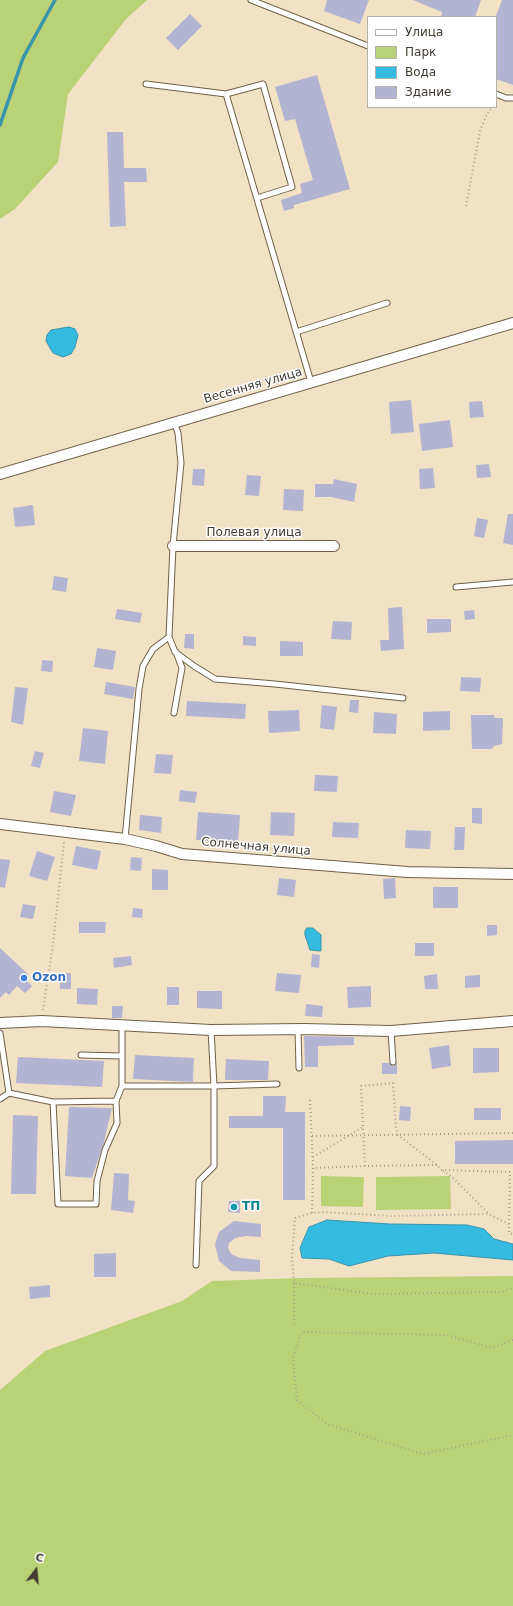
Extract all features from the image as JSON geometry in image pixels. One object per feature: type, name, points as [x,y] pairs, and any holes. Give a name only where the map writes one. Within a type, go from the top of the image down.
[{"type":"street","name":"Весенняя улица","points":[[0,474],[513,323]]},
{"type":"street","name":"Полевая улица","points":[[173,546],[334,546]]},
{"type":"street","name":"Солнечная улица","points":[[0,824],[125,839],[182,854],[407,872],[513,874]]},
{"type":"street","points":[[0,1023],[42,1021],[211,1030],[391,1031],[513,1020]]},
{"type":"lane","points":[[251,0],[367,46]]},
{"type":"lane","points":[[146,84],[226,94],[263,84],[292,187],[257,198]]},
{"type":"lane","points":[[226,94],[311,382]]},
{"type":"lane","points":[[497,94],[506,98],[513,98]]},
{"type":"lane","points":[[296,332],[387,303]]},
{"type":"lane","points":[[174,422],[178,433],[181,463],[173,546],[169,637],[182,668],[174,712]]},
{"type":"lane","points":[[456,587],[513,582]]},
{"type":"lane","points":[[125,839],[139,689],[143,666],[153,649],[169,637]]},
{"type":"lane","points":[[176,652],[194,666],[215,679],[403,698]]},
{"type":"lane","points":[[53,1102],[58,1204],[96,1204],[97,1180],[105,1150],[117,1123],[116,1101],[122,1086],[122,1025]]},
{"type":"lane","points":[[196,1265],[199,1181],[214,1166],[214,1086],[211,1030]]},
{"type":"lane","points":[[298,1030],[299,1068]]},
{"type":"lane","points":[[391,1031],[393,1062]]},
{"type":"lane","points":[[0,1033],[8,1093]]},
{"type":"lane","points":[[80,1055],[122,1056]]},
{"type":"lane","points":[[122,1086],[277,1084]]},
{"type":"lane","points":[[0,1099],[8,1093],[53,1102],[116,1101]]},
{"type":"path","points":[[466,206],[480,131],[487,114],[491,108]]},
{"type":"path","points":[[42,1021],[53,944],[64,832]]},
{"type":"path","points":[[365,1166],[361,1086],[393,1083],[396,1128],[398,1135],[450,1176],[488,1214],[509,1224]]},
{"type":"path","points":[[310,1100],[313,1157],[312,1213]]},
{"type":"path","points":[[313,1157],[363,1127]]},
{"type":"path","points":[[312,1136],[513,1133]]},
{"type":"path","points":[[313,1168],[437,1165]]},
{"type":"path","points":[[442,1170],[510,1172],[509,1233],[513,1234]]},
{"type":"path","points":[[294,1325],[294,1283],[292,1258],[295,1218],[312,1213],[324,1212],[391,1216],[488,1214]]},
{"type":"path","points":[[294,1283],[372,1294],[501,1292],[513,1288]]},
{"type":"path","points":[[513,1340],[492,1348],[447,1335],[302,1332],[293,1357],[297,1400],[327,1424],[423,1454],[513,1435]]},
{"type":"green space","points":[[0,0],[147,0],[126,19],[68,94],[58,162],[15,209],[0,219]]},
{"type":"green space","points":[[321,1176],[364,1177],[363,1207],[321,1206]]},
{"type":"green space","points":[[450,1176],[451,1209],[376,1210],[376,1177]]},
{"type":"green space","points":[[513,1276],[513,1606],[0,1606],[0,1390],[45,1351],[182,1301],[212,1281],[302,1278]]},
{"type":"water","points":[[69,327],[75,329],[78,335],[75,347],[71,354],[63,357],[53,353],[46,341],[47,335],[51,330]]},
{"type":"water","points":[[307,928],[313,928],[321,935],[321,951],[310,950],[305,935]]},
{"type":"water","points":[[327,1220],[390,1224],[467,1225],[484,1229],[494,1239],[513,1244],[513,1260],[434,1253],[388,1256],[349,1266],[329,1259],[302,1258],[300,1248],[309,1227]]},
{"type":"building","points":[[327,0],[369,0],[360,24],[324,11]]},
{"type":"building","points":[[413,0],[481,0],[475,16],[441,16],[442,12]]},
{"type":"building","points":[[502,0],[513,0],[513,85],[497,79],[496,16]]},
{"type":"building","points":[[190,14],[202,26],[178,50],[166,38]]},
{"type":"building","points":[[317,75],[350,189],[294,205],[294,208],[284,211],[281,200],[302,193],[300,184],[313,180],[295,119],[285,121],[275,87]]},
{"type":"building","points":[[107,132],[123,132],[124,168],[146,168],[147,182],[124,182],[126,226],[110,227]]},
{"type":"building","points":[[411,400],[414,432],[391,434],[389,402]]},
{"type":"building","points":[[482,401],[484,417],[470,418],[469,402]]},
{"type":"building","points":[[450,420],[453,447],[422,451],[419,424]]},
{"type":"building","points":[[489,464],[491,477],[477,478],[476,465]]},
{"type":"building","points":[[433,468],[435,488],[420,489],[419,469]]},
{"type":"building","points":[[193,469],[205,469],[204,486],[192,485]]},
{"type":"building","points":[[247,475],[261,476],[259,496],[245,495]]},
{"type":"building","points":[[334,479],[357,484],[354,502],[331,497],[315,497],[315,484],[333,484]]},
{"type":"building","points":[[284,489],[304,490],[303,511],[283,510]]},
{"type":"building","points":[[33,505],[35,525],[15,527],[13,508]]},
{"type":"building","points":[[508,514],[513,514],[513,545],[503,543]]},
{"type":"building","points":[[477,518],[488,520],[484,538],[474,536]]},
{"type":"building","points":[[54,576],[68,578],[66,592],[52,590]]},
{"type":"building","points":[[402,607],[404,649],[381,651],[380,640],[389,640],[388,608]]},
{"type":"building","points":[[117,609],[142,613],[140,623],[115,619]]},
{"type":"building","points":[[474,610],[475,619],[465,620],[464,611]]},
{"type":"building","points":[[427,619],[451,619],[451,632],[427,633]]},
{"type":"building","points":[[333,621],[352,622],[351,640],[331,639]]},
{"type":"building","points":[[185,634],[194,634],[194,649],[184,648]]},
{"type":"building","points":[[243,636],[256,637],[256,646],[243,645]]},
{"type":"building","points":[[280,641],[303,642],[303,656],[280,656]]},
{"type":"building","points":[[97,648],[116,651],[113,670],[94,667]]},
{"type":"building","points":[[42,660],[53,661],[52,672],[41,671]]},
{"type":"building","points":[[461,677],[481,678],[480,692],[460,691]]},
{"type":"building","points":[[106,682],[135,687],[133,699],[104,694]]},
{"type":"building","points":[[15,687],[28,688],[23,725],[11,722]]},
{"type":"building","points":[[350,700],[359,700],[358,713],[349,712]]},
{"type":"building","points":[[187,701],[246,704],[245,719],[186,716]]},
{"type":"building","points":[[322,705],[337,707],[334,730],[320,728]]},
{"type":"building","points":[[299,710],[300,731],[269,733],[268,711]]},
{"type":"building","points":[[450,711],[450,730],[423,731],[423,712]]},
{"type":"building","points":[[374,712],[397,714],[396,734],[373,733]]},
{"type":"building","points":[[471,715],[494,715],[495,718],[503,718],[502,744],[494,746],[492,749],[472,749]]},
{"type":"building","points":[[83,728],[108,731],[105,764],[79,761]]},
{"type":"building","points":[[35,751],[44,753],[40,768],[31,766]]},
{"type":"building","points":[[156,754],[173,755],[171,774],[154,773]]},
{"type":"building","points":[[315,775],[338,776],[337,792],[314,791]]},
{"type":"building","points":[[180,790],[197,792],[195,803],[179,801]]},
{"type":"building","points":[[54,791],[76,795],[71,816],[50,812]]},
{"type":"building","points":[[472,808],[482,808],[482,824],[472,823]]},
{"type":"building","points":[[198,812],[240,815],[238,843],[196,840]]},
{"type":"building","points":[[271,812],[295,813],[294,836],[270,835]]},
{"type":"building","points":[[140,815],[162,817],[161,833],[139,830]]},
{"type":"building","points":[[333,822],[359,823],[358,838],[332,837]]},
{"type":"building","points":[[455,827],[465,827],[464,850],[454,850]]},
{"type":"building","points":[[406,830],[431,831],[430,849],[405,848]]},
{"type":"building","points":[[76,846],[101,851],[97,870],[72,865]]},
{"type":"building","points":[[37,851],[55,857],[47,881],[29,876]]},
{"type":"building","points":[[131,857],[142,858],[141,871],[130,870]]},
{"type":"building","points":[[0,859],[10,860],[5,888],[0,887]]},
{"type":"building","points":[[152,869],[168,870],[168,890],[152,890]]},
{"type":"building","points":[[279,878],[296,880],[294,897],[277,895]]},
{"type":"building","points":[[395,878],[396,898],[384,899],[383,879]]},
{"type":"building","points":[[433,887],[458,887],[458,908],[433,908]]},
{"type":"building","points":[[23,904],[36,906],[33,919],[20,917]]},
{"type":"building","points":[[133,908],[143,909],[142,918],[132,917]]},
{"type":"building","points":[[79,922],[106,922],[105,933],[79,933]]},
{"type":"building","points":[[487,925],[497,925],[497,935],[487,936]]},
{"type":"building","points":[[415,943],[434,943],[434,956],[415,956]]},
{"type":"building","points":[[0,948],[28,974],[24,978],[32,986],[25,993],[17,986],[9,995],[6,992],[0,998]]},
{"type":"building","points":[[312,954],[320,955],[319,968],[311,967]]},
{"type":"building","points":[[131,956],[132,965],[114,968],[113,958]]},
{"type":"building","points":[[59,973],[71,973],[71,989],[60,989]]},
{"type":"building","points":[[277,973],[301,975],[299,993],[275,991]]},
{"type":"building","points":[[437,974],[438,989],[425,989],[424,976]]},
{"type":"building","points":[[480,975],[480,987],[465,988],[465,976]]},
{"type":"building","points":[[371,986],[371,1007],[348,1008],[347,987]]},
{"type":"building","points":[[167,987],[179,987],[179,1005],[167,1005]]},
{"type":"building","points":[[77,988],[98,989],[97,1005],[77,1004]]},
{"type":"building","points":[[197,991],[222,991],[222,1009],[197,1008]]},
{"type":"building","points":[[306,1004],[323,1006],[322,1017],[305,1016]]},
{"type":"building","points":[[112,1006],[123,1006],[122,1018],[112,1018]]},
{"type":"building","points":[[304,1036],[354,1037],[354,1045],[318,1046],[318,1067],[305,1067]]},
{"type":"building","points":[[449,1045],[451,1066],[432,1069],[429,1048]]},
{"type":"building","points":[[473,1048],[499,1048],[499,1072],[473,1073]]},
{"type":"building","points":[[135,1055],[194,1058],[193,1082],[133,1079]]},
{"type":"building","points":[[18,1057],[104,1061],[102,1087],[16,1083]]},
{"type":"building","points":[[226,1059],[269,1061],[268,1080],[225,1080]]},
{"type":"building","points":[[382,1063],[389,1063],[393,1066],[397,1063],[397,1074],[382,1074]]},
{"type":"building","points":[[263,1096],[286,1096],[285,1112],[305,1112],[305,1200],[283,1200],[283,1128],[229,1128],[229,1116],[263,1116]]},
{"type":"building","points":[[400,1106],[411,1107],[410,1121],[399,1120]]},
{"type":"building","points":[[69,1107],[112,1108],[104,1142],[92,1178],[65,1176]]},
{"type":"building","points":[[474,1108],[501,1108],[501,1120],[474,1120]]},
{"type":"building","points":[[13,1115],[38,1116],[36,1194],[11,1194]]},
{"type":"building","points":[[513,1140],[513,1164],[455,1164],[455,1141]]},
{"type":"building","points":[[114,1173],[129,1174],[128,1200],[135,1201],[133,1213],[111,1210]]},
{"type":"building","name":"ТП","points":[[229,1201],[240,1201],[240,1213],[228,1212]]},
{"type":"building","points":[[234,1221],[261,1224],[261,1237],[246,1236],[235,1238],[229,1243],[228,1248],[231,1254],[240,1258],[260,1260],[260,1272],[231,1271],[219,1261],[215,1245],[219,1232]]},
{"type":"building","points":[[116,1253],[116,1277],[94,1277],[94,1254]]},
{"type":"building","points":[[50,1285],[50,1297],[30,1299],[29,1287]]},
{"type":"waterway","points":[[0,125],[23,58],[55,0]]},
{"type":"place","name":"Ozon","points":[[24,978]]},
{"type":"place","name":"ТП","points":[[234,1207]]}]
